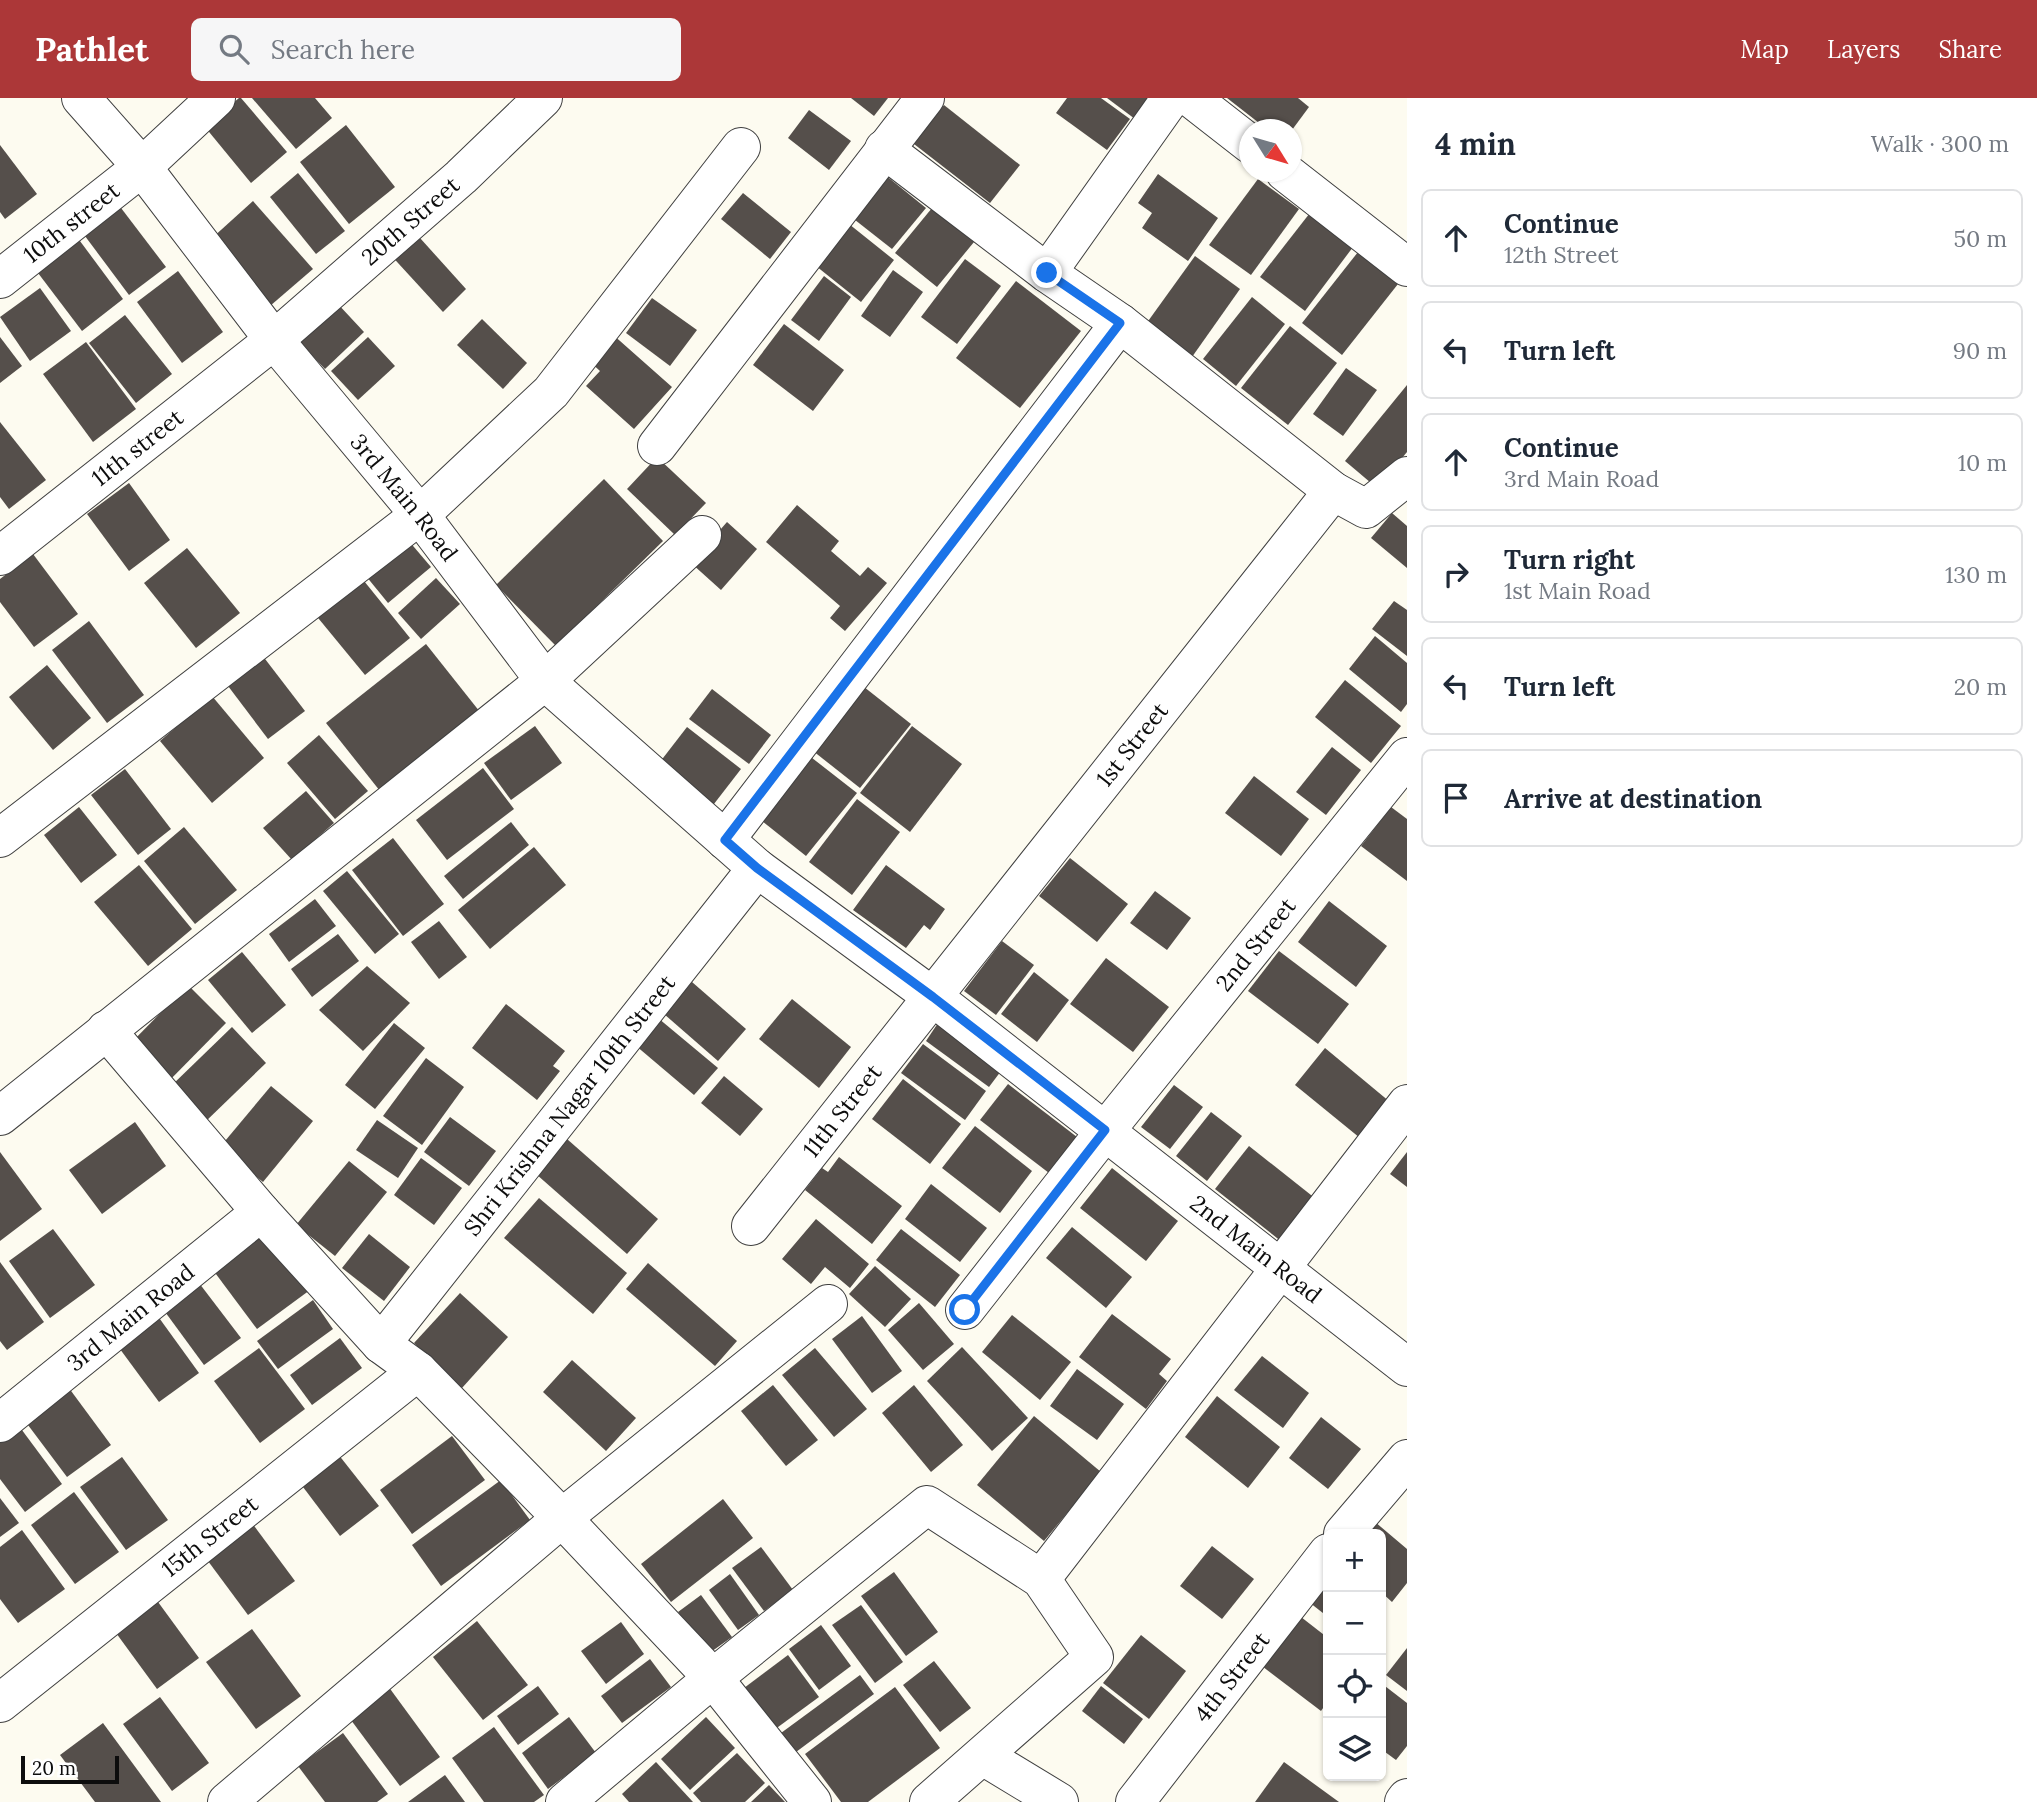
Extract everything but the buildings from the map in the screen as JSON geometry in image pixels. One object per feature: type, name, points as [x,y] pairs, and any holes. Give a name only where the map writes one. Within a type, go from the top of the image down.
[{"type":"street","name":"3rd Main Road","points":[[81,98],[142,167],[274,340],[420,515],[545,681],[757,868],[933,997]]},
{"type":"street","name":"10th street","points":[[0,279],[142,167],[216,98]]},
{"type":"street","name":"20th Street","points":[[274,340],[461,177],[543,98]]},
{"type":"street","points":[[657,446],[925,98]]},
{"type":"street","points":[[1047,273],[1171,98]]},
{"type":"street","points":[[1191,98],[1239,135]]},
{"type":"street","points":[[0,838],[420,515],[551,392],[741,146]]},
{"type":"street","points":[[884,149],[1047,273],[1120,323],[1333,491],[1366,509],[1407,477]]},
{"type":"street","points":[[1298,182],[1407,267]]},
{"type":"street","points":[[725,840],[1120,323]]},
{"type":"street","name":"11th street","points":[[0,556],[274,340]]},
{"type":"street","name":"1st Street","points":[[933,997],[1333,491]]},
{"type":"street","points":[[0,1115],[545,681],[702,534]]},
{"type":"street","name":"2nd Street","points":[[965,1310],[1105,1130],[1407,757]]},
{"type":"street","name":"Shri Krishna Nagar 10th Street","points":[[381,1344],[757,868]]},
{"type":"street","name":"2nd Main Road","points":[[933,997],[1407,1367]]},
{"type":"street","name":"11th Street","points":[[751,1226],[933,997]]},
{"type":"street","points":[[106,1031],[261,1212],[381,1344],[418,1371],[713,1678],[812,1802]]},
{"type":"street","points":[[1041,1580],[1407,1104]]},
{"type":"street","name":"3rd Main Road","points":[[0,1423],[261,1212]]},
{"type":"street","points":[[227,1802],[562,1518],[828,1304]]},
{"type":"street","name":"15th Street","points":[[0,1703],[418,1371]]},
{"type":"street","points":[[1347,1529],[1407,1458]]},
{"type":"street","points":[[565,1802],[927,1505],[1041,1580],[1094,1657],[929,1802]]},
{"type":"street","name":"4th Street","points":[[1135,1802],[1323,1559]]},
{"type":"street","points":[[983,1756],[1059,1802]]},
{"type":"route","points":[[965,1310],[1105,1130],[933,997],[757,868],[725,840],[1120,323],[1047,273]]}]
